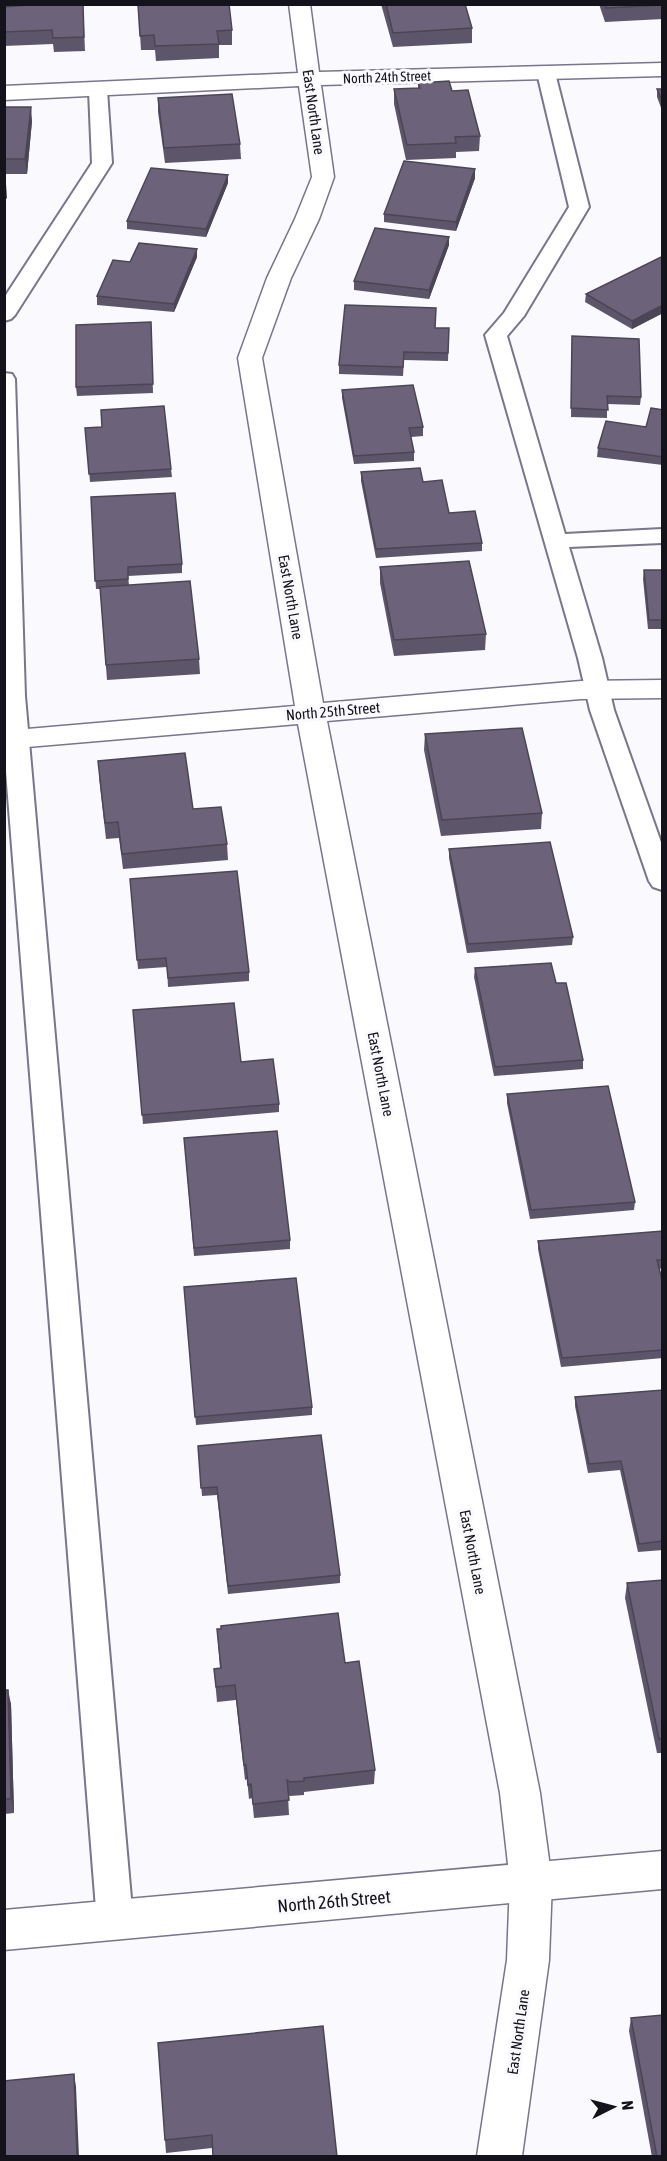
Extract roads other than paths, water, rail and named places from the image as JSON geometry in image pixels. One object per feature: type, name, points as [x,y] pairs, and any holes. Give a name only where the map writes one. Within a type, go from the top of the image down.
[{"type":"street","name":"East North Lane","points":[[299,4],[323,177],[307,219],[279,278],[250,358],[311,712],[520,1793],[531,1882],[528,1960],[500,2157]]},
{"type":"street","name":"North 24th Street","points":[[4,93],[310,79],[663,69]]},
{"type":"street","name":"North 25th Street","points":[[11,739],[311,712],[597,690],[663,689]]},
{"type":"street","name":"North 26th Street","points":[[4,1930],[663,1869]]},
{"type":"lane","points":[[546,73],[579,207],[513,316],[496,335],[602,710],[663,881]]},
{"type":"lane","points":[[4,315],[102,163],[98,90]]},
{"type":"lane","points":[[4,379],[13,696],[11,739],[115,1921]]},
{"type":"lane","points":[[556,541],[663,536]]}]
